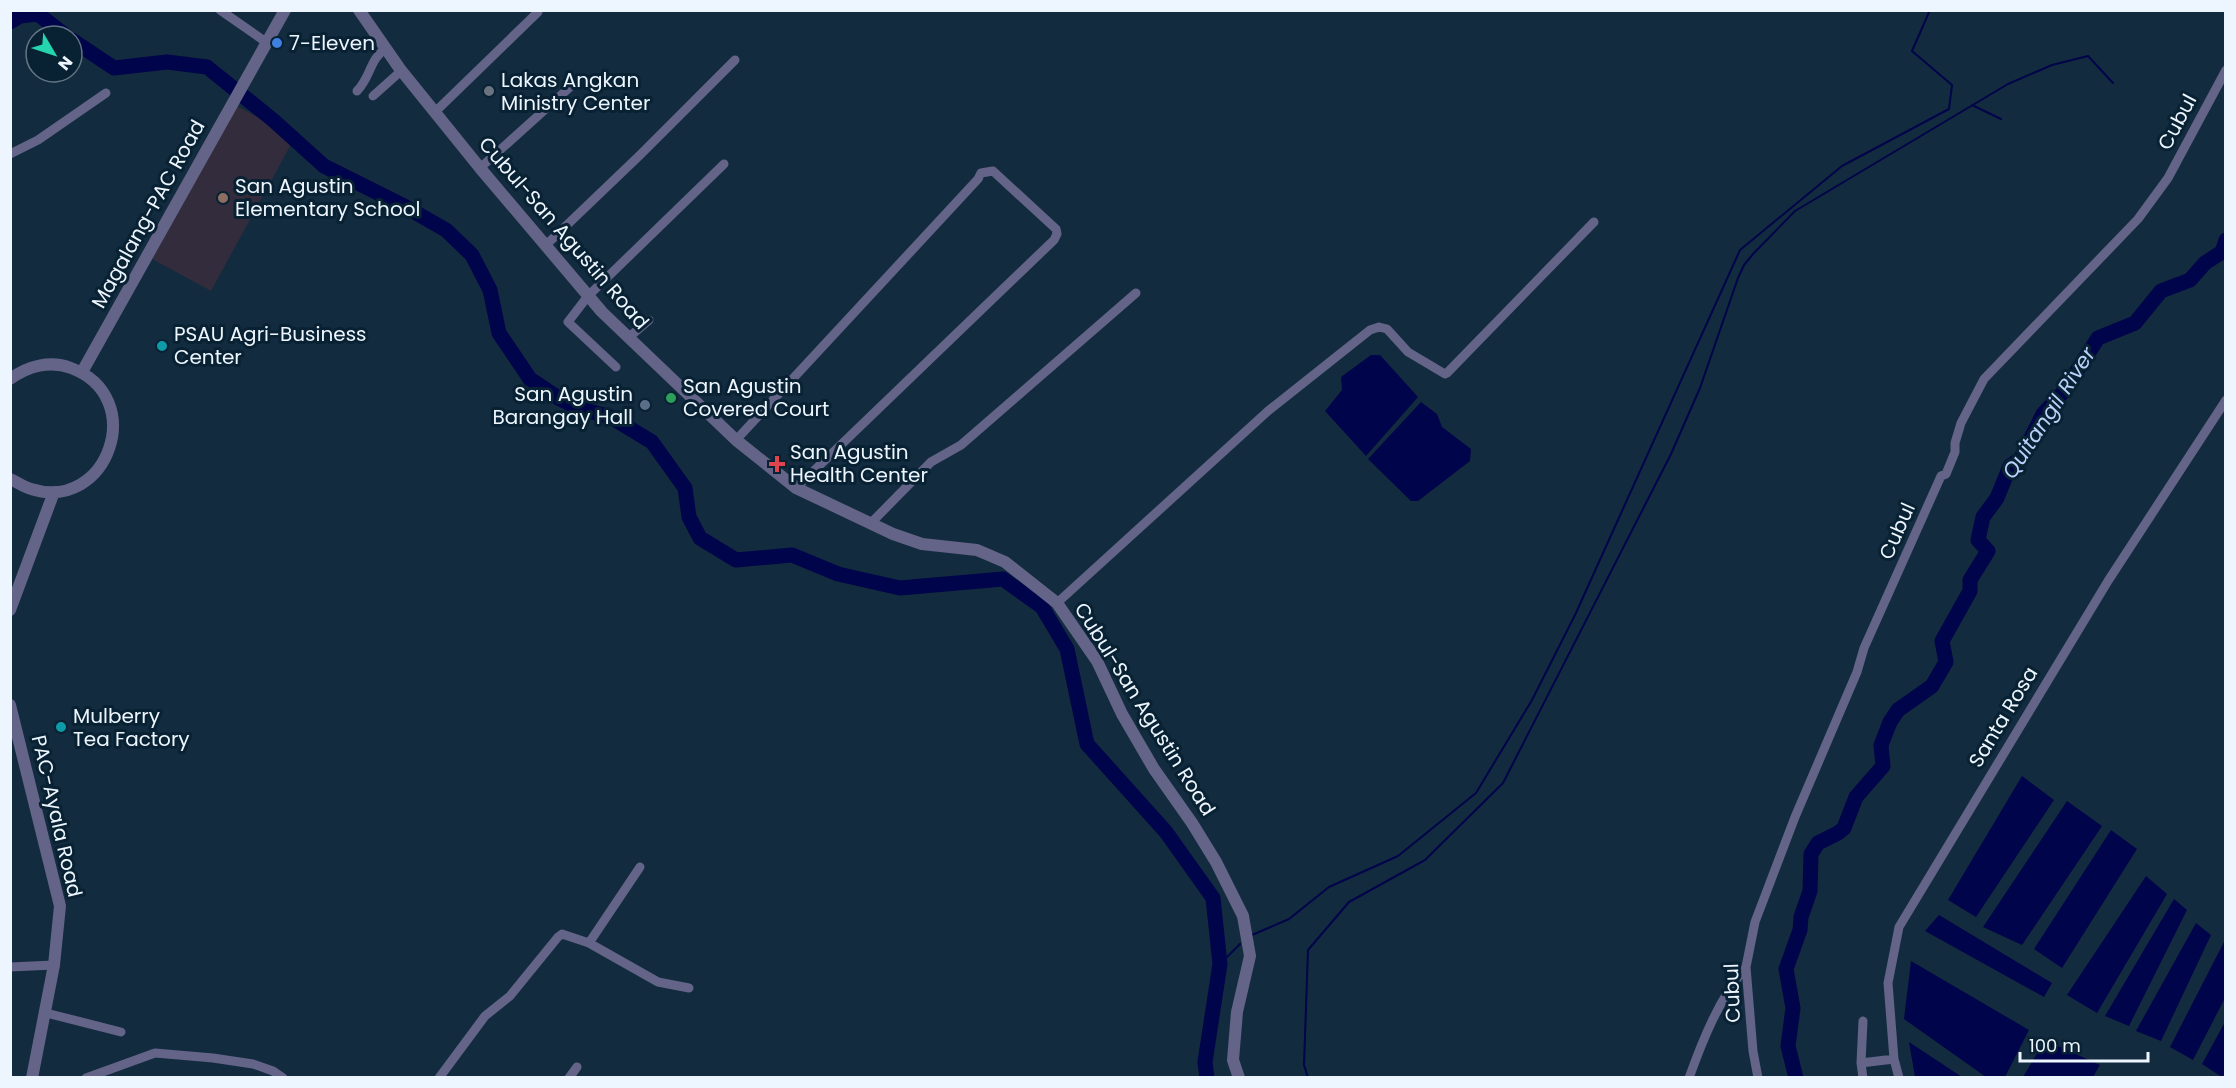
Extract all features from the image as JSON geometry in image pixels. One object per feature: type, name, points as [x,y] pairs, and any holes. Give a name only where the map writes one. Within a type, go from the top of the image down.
[{"type":"street","points":[[220,10],[266,42]]},
{"type":"street","name":"Magalang-PAC Road","points":[[82,372],[285,10]]},
{"type":"street","name":"Cubul-San Agustin Road","points":[[359,10],[401,71],[588,296],[628,338],[736,440],[796,488],[870,524],[922,544],[978,550],[1005,562],[1057,603],[1097,661],[1122,714],[1154,769],[1198,832],[1243,916],[1250,956],[1237,1012],[1233,1060],[1239,1077]]},
{"type":"street","points":[[435,112],[538,12]]},
{"type":"street","points":[[357,91],[365,80],[377,54],[386,48]]},
{"type":"street","points":[[545,246],[735,60]]},
{"type":"street","name":"Cubul","points":[[1758,1077],[1753,1051],[1746,968],[1755,922],[1795,817],[1857,672],[1864,648],[1941,476],[1946,474],[1955,452],[1957,436],[1971,402],[1994,367],[2032,331],[2138,219],[2168,178],[2226,70]]},
{"type":"street","points":[[373,96],[401,71]]},
{"type":"street","points":[[480,168],[579,79]]},
{"type":"street","points":[[10,154],[38,140],[106,93]]},
{"type":"street","points":[[616,367],[568,322],[588,296],[724,164]]},
{"type":"street","points":[[736,440],[978,179],[981,173],[993,171],[1056,229],[1057,234],[1054,240],[796,488]]},
{"type":"street","points":[[1057,603],[1268,411],[1370,330],[1379,327],[1387,329],[1408,352],[1445,374],[1594,222]]},
{"type":"street","points":[[870,524],[932,462],[961,445],[1136,293]]},
{"type":"street","points":[[628,338],[649,320]]},
{"type":"street","points":[[10,379],[22,370],[42,364],[63,365],[82,372],[98,385],[109,402],[114,422],[113,442],[105,461],[92,477],[74,488],[54,492],[31,489],[10,479]]},
{"type":"street","name":"Santa Rosa","points":[[1899,1077],[1894,1059],[1888,983],[1899,927],[2108,580],[2226,400]]},
{"type":"street","points":[[10,610],[54,492]]},
{"type":"street","name":"PAC-Ayala Road","points":[[10,705],[59,894],[60,906],[54,965],[32,1077]]},
{"type":"street","points":[[589,943],[640,867]]},
{"type":"street","points":[[439,1077],[485,1016],[510,996],[558,937],[566,934],[589,943],[658,982],[672,987],[689,988]]},
{"type":"street","points":[[10,968],[54,965]]},
{"type":"street","points":[[1689,1077],[1716,1013],[1746,968]]},
{"type":"street","points":[[46,1013],[121,1032]]},
{"type":"street","points":[[1863,1021],[1861,1063],[1863,1077]]},
{"type":"street","points":[[86,1077],[155,1053],[253,1064],[283,1077]]},
{"type":"street","points":[[1861,1063],[1894,1059]]},
{"type":"street","points":[[569,1077],[577,1067]]},
{"type":"shaded area","name":"San Agustin Elementary School","points":[[235,105],[295,137],[211,291],[152,259]]},
{"type":"shaded area","points":[[1371,355],[1380,355],[1418,397],[1366,456],[1325,411],[1342,390],[1341,377]]},
{"type":"shaded area","points":[[1421,402],[1437,414],[1442,427],[1471,449],[1470,461],[1418,501],[1411,501],[1368,459]]},
{"type":"shaded area","points":[[2022,776],[2054,800],[1976,917],[1948,900]]},
{"type":"shaded area","points":[[2067,801],[2102,826],[2022,945],[1983,927]]},
{"type":"shaded area","points":[[2111,830],[2137,849],[2062,968],[2034,949]]},
{"type":"shaded area","points":[[2146,876],[2167,894],[2097,1013],[2067,995]]},
{"type":"shaded area","points":[[2174,899],[2187,910],[2129,1026],[2105,1016]]},
{"type":"shaded area","points":[[1939,915],[2052,983],[2044,997],[1925,931]]},
{"type":"shaded area","points":[[2196,923],[2211,935],[2161,1041],[2136,1031]]},
{"type":"shaded area","points":[[2225,940],[2225,998],[2193,1060],[2170,1047]]},
{"type":"shaded area","points":[[1911,961],[2029,1030],[2005,1077],[1986,1077],[1904,1019]]},
{"type":"shaded area","points":[[2225,1022],[2225,1074],[2222,1077],[2202,1064]]},
{"type":"shaded area","points":[[2045,1040],[2100,1065],[2093,1077],[2023,1077]]},
{"type":"shaded area","points":[[1909,1042],[1962,1077],[1915,1077]]},
{"type":"waterway","points":[[1252,935],[1289,919],[1329,887],[1398,856],[1476,793],[1532,700],[1575,615],[1740,250],[1842,166],[1949,109],[1952,85],[1912,51],[1930,10]]},
{"type":"waterway","points":[[10,22],[20,16],[38,14],[51,24]]},
{"type":"waterway","points":[[84,48],[114,68],[167,62],[207,67],[273,120],[324,166],[446,230],[472,255],[490,290],[499,333],[530,379],[560,399],[581,409],[611,417],[652,442],[685,488],[689,517],[700,538],[736,560],[792,555],[838,574],[900,588],[1003,579],[1042,607],[1067,649],[1087,744],[1166,832],[1213,898],[1220,964],[1205,1062],[1207,1078]]},
{"type":"waterway","points":[[1308,1078],[1304,1065],[1308,950],[1349,902],[1425,860],[1503,783],[1671,454],[1700,388],[1744,265],[1795,211],[2008,84],[2052,65],[2088,56],[2113,83]]},
{"type":"waterway","points":[[1972,105],[2001,119]]},
{"type":"waterway","name":"Quitangil River","points":[[1796,1078],[1788,1046],[1793,1008],[1786,969],[1800,930],[1801,917],[1810,891],[1811,854],[1818,843],[1844,828],[1856,797],[1883,766],[1881,745],[1890,722],[1898,710],[1932,686],[1946,662],[1942,641],[1970,591],[1970,580],[1988,551],[1978,540],[1983,517],[1997,498],[2010,466],[2021,458],[2043,414],[2064,391],[2098,338],[2135,323],[2161,291],[2190,280],[2205,263],[2222,252],[2226,240]]},
{"type":"waterway","points":[[1220,964],[1240,944]]},
{"type":"place","name":"7-Eleven","points":[[277,43]]},
{"type":"place","name":"Lakas Angkan Ministry Center","points":[[489,91]]},
{"type":"place","name":"San Agustin Elementary School","points":[[223,198]]},
{"type":"place","name":"PSAU Agri-Business Center","points":[[162,346]]},
{"type":"place","name":"San Agustin Covered Court","points":[[671,398]]},
{"type":"place","name":"San Agustin Barangay Hall","points":[[645,405]]},
{"type":"place","name":"San Agustin Health Center","points":[[777,464]]},
{"type":"place","name":"Mulberry Tea Factory","points":[[61,727]]}]
